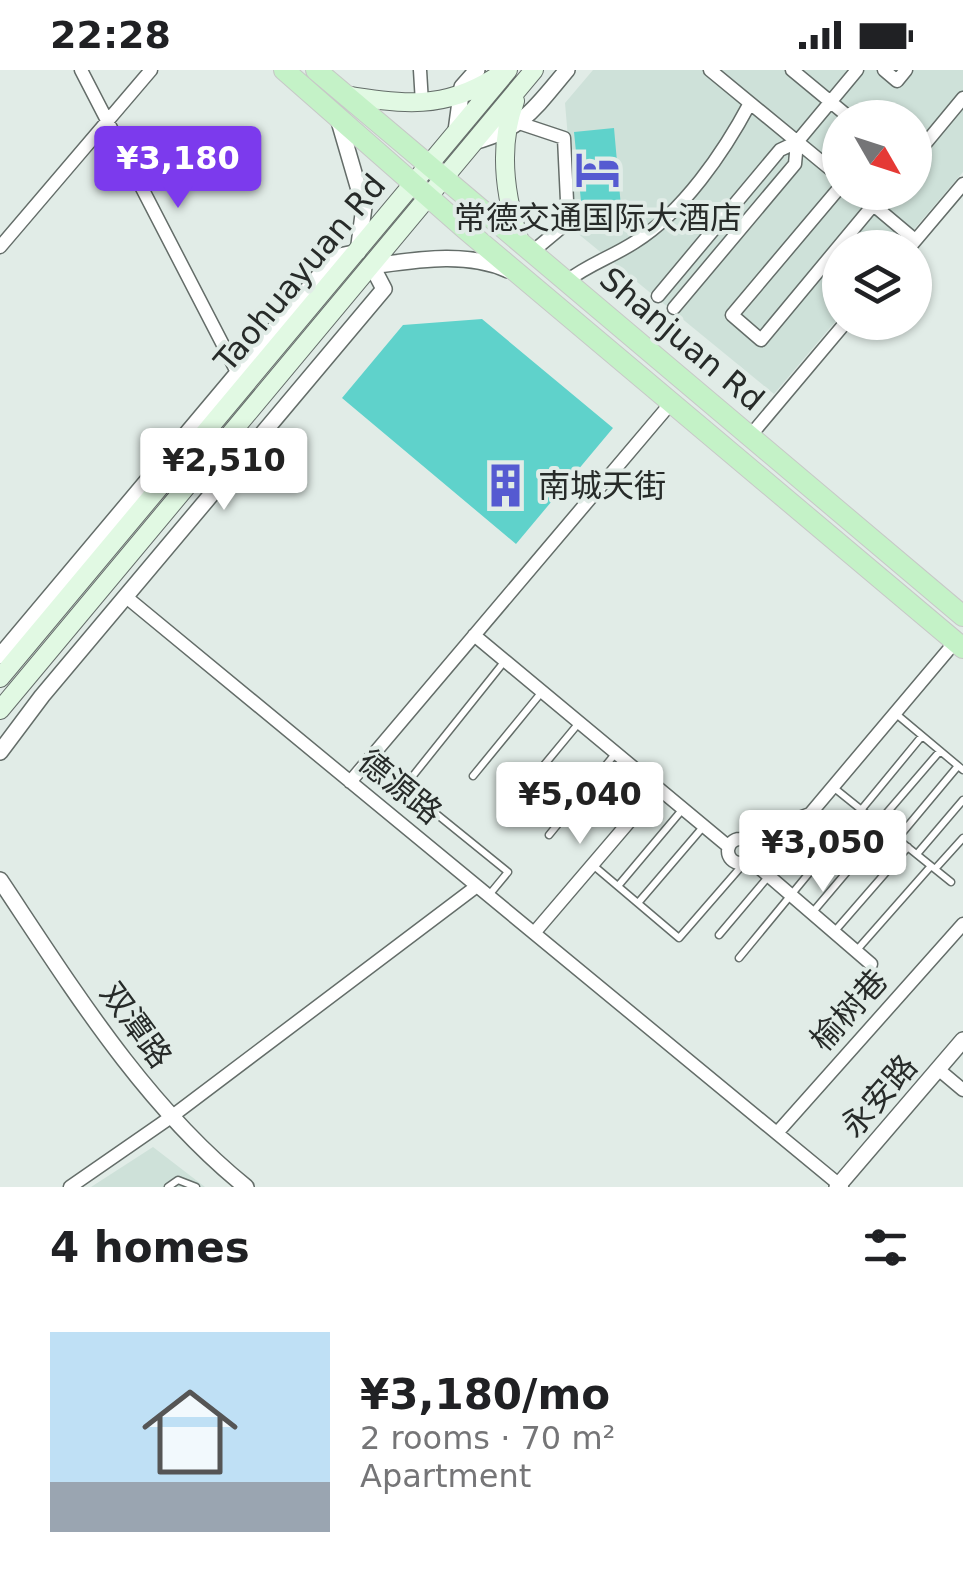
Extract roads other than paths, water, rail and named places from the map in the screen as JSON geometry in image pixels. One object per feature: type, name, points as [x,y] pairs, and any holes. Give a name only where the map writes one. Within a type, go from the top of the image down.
[{"type":"main road","points":[[284,70],[342,105],[422,103],[460,96],[508,70]]},
{"type":"main road","name":"Shanjuan Rd","points":[[316,70],[342,105],[422,190],[959,645]]},
{"type":"main road","name":"Taohuayuan Rd","points":[[437,172],[456,132],[508,70]]},
{"type":"main road","name":"Taohuayuan Rd","points":[[0,678],[91,559],[241,379],[358,252],[437,172],[473,142],[534,70]]},
{"type":"main road","points":[[520,86],[504,134],[510,212],[526,247]]},
{"type":"main road","name":"Shanjuan Rd","points":[[342,105],[437,172],[963,616]]},
{"type":"main road","name":"Taohuayuan Rd","points":[[0,710],[372,266],[422,190]]},
{"type":"street","points":[[80,70],[241,379]]},
{"type":"street","points":[[0,247],[152,70]]},
{"type":"street","points":[[420,70],[422,103]]},
{"type":"street","points":[[456,132],[460,96],[477,70]]},
{"type":"street","points":[[473,142],[504,134],[522,124],[568,70]]},
{"type":"street","points":[[710,70],[822,162]]},
{"type":"street","points":[[792,70],[828,100]]},
{"type":"street","points":[[832,100],[857,70]]},
{"type":"street","points":[[884,70],[897,81],[906,70]]},
{"type":"street","points":[[932,135],[963,98]]},
{"type":"street","points":[[566,281],[595,260],[637,241],[662,220],[714,161],[750,103]]},
{"type":"street","points":[[342,105],[364,207],[358,252]]},
{"type":"street","points":[[658,296],[780,150],[797,142],[822,112]]},
{"type":"street","points":[[522,124],[564,138],[568,222],[526,247]]},
{"type":"street","points":[[674,308],[795,164],[797,142]]},
{"type":"street","points":[[924,230],[963,184]]},
{"type":"street","points":[[822,208],[732,315],[762,340],[870,210]]},
{"type":"street","points":[[879,210],[898,230]]},
{"type":"street","points":[[0,752],[125,596],[384,289],[372,266],[415,260],[468,260],[496,264],[521,276]]},
{"type":"street","points":[[750,436],[831,340]]},
{"type":"street","points":[[291,363],[308,377]]},
{"type":"street","points":[[350,782],[671,402]]},
{"type":"street","points":[[0,656],[91,559]]},
{"type":"street","name":"德源路","points":[[108,582],[839,1186]]},
{"type":"street","points":[[474,635],[704,826],[752,848],[747,860],[870,964]]},
{"type":"street","points":[[735,843],[810,814],[895,713],[959,645]]},
{"type":"street","points":[[534,934],[658,788]]},
{"type":"street","name":"双潭路","points":[[0,880],[171,1117],[196,1146],[246,1187]]},
{"type":"street","points":[[75,1186],[483,891]]},
{"type":"street","name":"榆树巷","points":[[776,1133],[963,924]]},
{"type":"street","name":"永安路","points":[[839,1186],[963,1040]]},
{"type":"street","points":[[938,1069],[963,1090]]},
{"type":"lane","points":[[483,891],[508,872],[414,795],[412,778],[505,661]]},
{"type":"lane","points":[[473,776],[542,692]]},
{"type":"lane","points":[[895,713],[961,768],[898,839]]},
{"type":"lane","points":[[511,805],[579,723]]},
{"type":"lane","points":[[739,958],[922,736]]},
{"type":"lane","points":[[812,914],[940,751]]},
{"type":"lane","points":[[549,835],[616,753]]},
{"type":"lane","points":[[833,787],[951,882]]},
{"type":"lane","points":[[917,854],[963,800]]},
{"type":"lane","points":[[618,886],[683,809]]},
{"type":"lane","points":[[638,904],[704,826]]},
{"type":"lane","points":[[856,951],[963,838]]},
{"type":"lane","points":[[834,932],[908,847]]},
{"type":"lane","points":[[592,864],[679,938],[747,860]]},
{"type":"lane","points":[[719,936],[769,876]]},
{"type":"lane","points":[[168,1187],[178,1180],[196,1187]]},
{"type":"place","name":"常德交通国际大酒店","points":[[598,170]]},
{"type":"place","name":"南城天街","points":[[505,486]]}]
